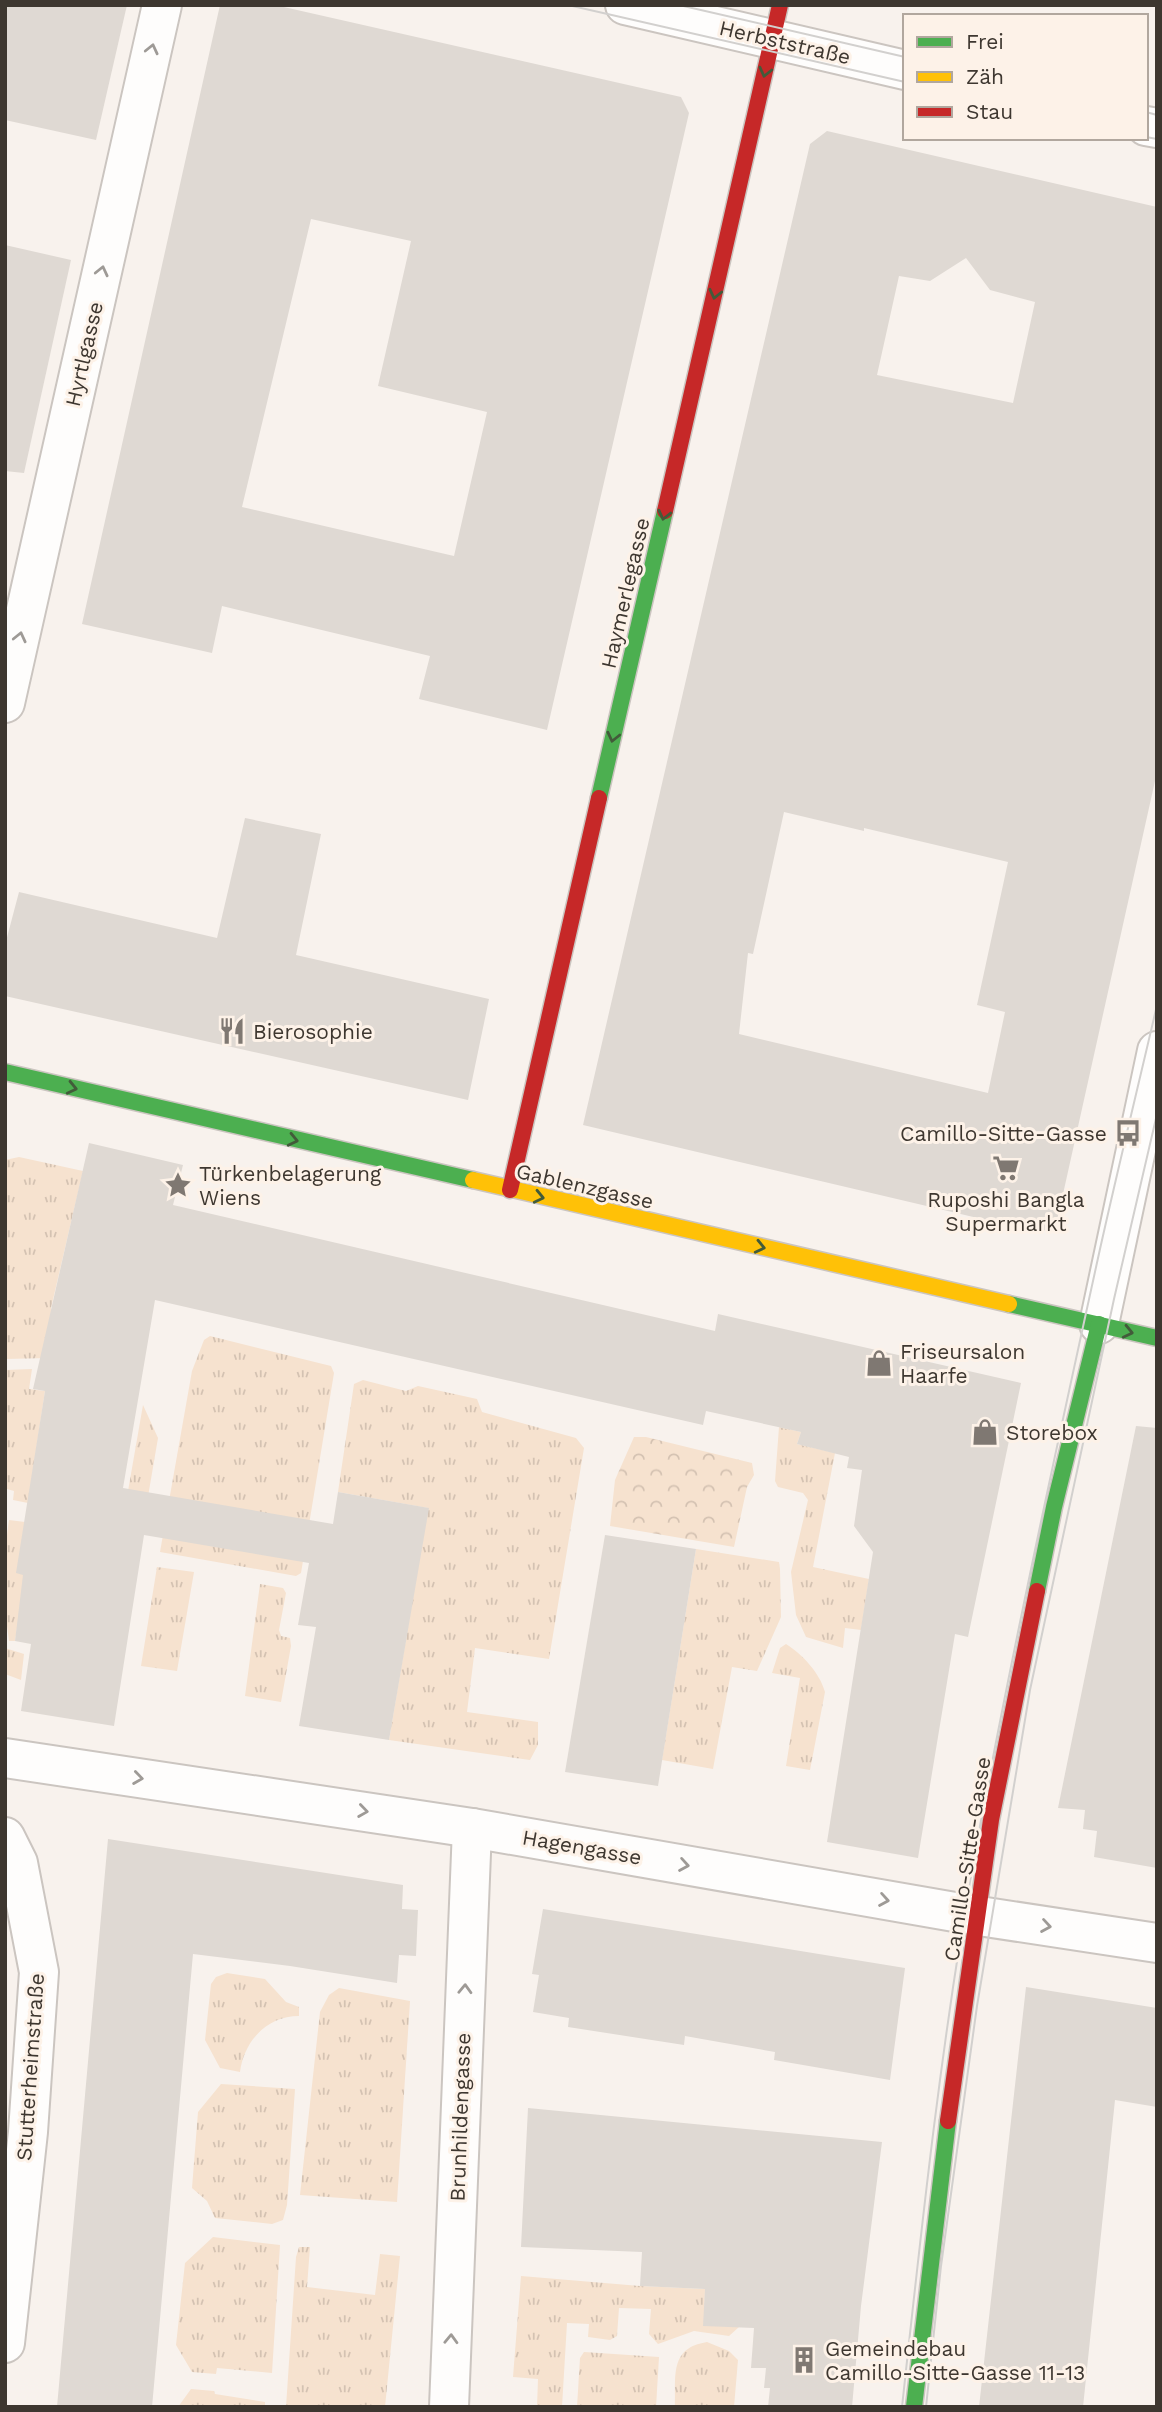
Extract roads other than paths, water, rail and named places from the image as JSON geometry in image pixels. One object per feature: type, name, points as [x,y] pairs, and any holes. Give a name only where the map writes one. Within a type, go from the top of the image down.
[{"type":"street","name":"Hyrtlgasse","points":[[5,704],[162,5]]},
{"type":"street","name":"Herbststraße","points":[[625,5],[776,22],[903,69]]},
{"type":"street","name":"Haymerlegasse","points":[[510,1191],[776,22]]},
{"type":"street","points":[[1099,1324],[1157,1051]]},
{"type":"street","name":"Gablenzgasse","points":[[5,1072],[510,1191],[1157,1338]]},
{"type":"street","name":"Camillo-Sitte-Gasse","points":[[914,2407],[950,2104],[991,1820],[1046,1548],[1099,1324]]},
{"type":"street","name":"Hagengasse","points":[[5,1758],[472,1828],[978,1916],[1157,1943]]},
{"type":"street","name":"Brunhildengasse","points":[[449,2407],[472,1828]]},
{"type":"street","name":"Stutterheimstraße","points":[[5,1837],[18,1863],[39,1972],[28,2132],[5,2343]]},
{"type":"tram line","points":[[568,5],[903,82]]},
{"type":"tram line","points":[[679,5],[903,57]]},
{"type":"tram line","points":[[1148,113],[1157,115]]},
{"type":"tram line","points":[[1148,137],[1157,139]]},
{"type":"tram line","points":[[902,2407],[943,2060],[975,1853],[1051,1475],[1157,1005]]},
{"type":"tram line","points":[[926,2407],[941,2266],[977,2006],[1030,1690],[1114,1299],[1157,1114]]},
{"type":"place","name":"Bierosophie","points":[[232,1031]]},
{"type":"place","name":"Camillo-Sitte-Gasse","points":[[1128,1133]]},
{"type":"place","name":"Ruposhi Bangla Supermarkt","points":[[1006,1168]]},
{"type":"place","name":"Türkenbelagerung Wiens","points":[[178,1185]]},
{"type":"place","name":"Friseursalon Haarfe","points":[[879,1363]]},
{"type":"place","name":"Storebox","points":[[985,1432]]},
{"type":"place","name":"Gemeindebau Camillo-Sitte-Gasse 11-13","points":[[804,2360]]}]
